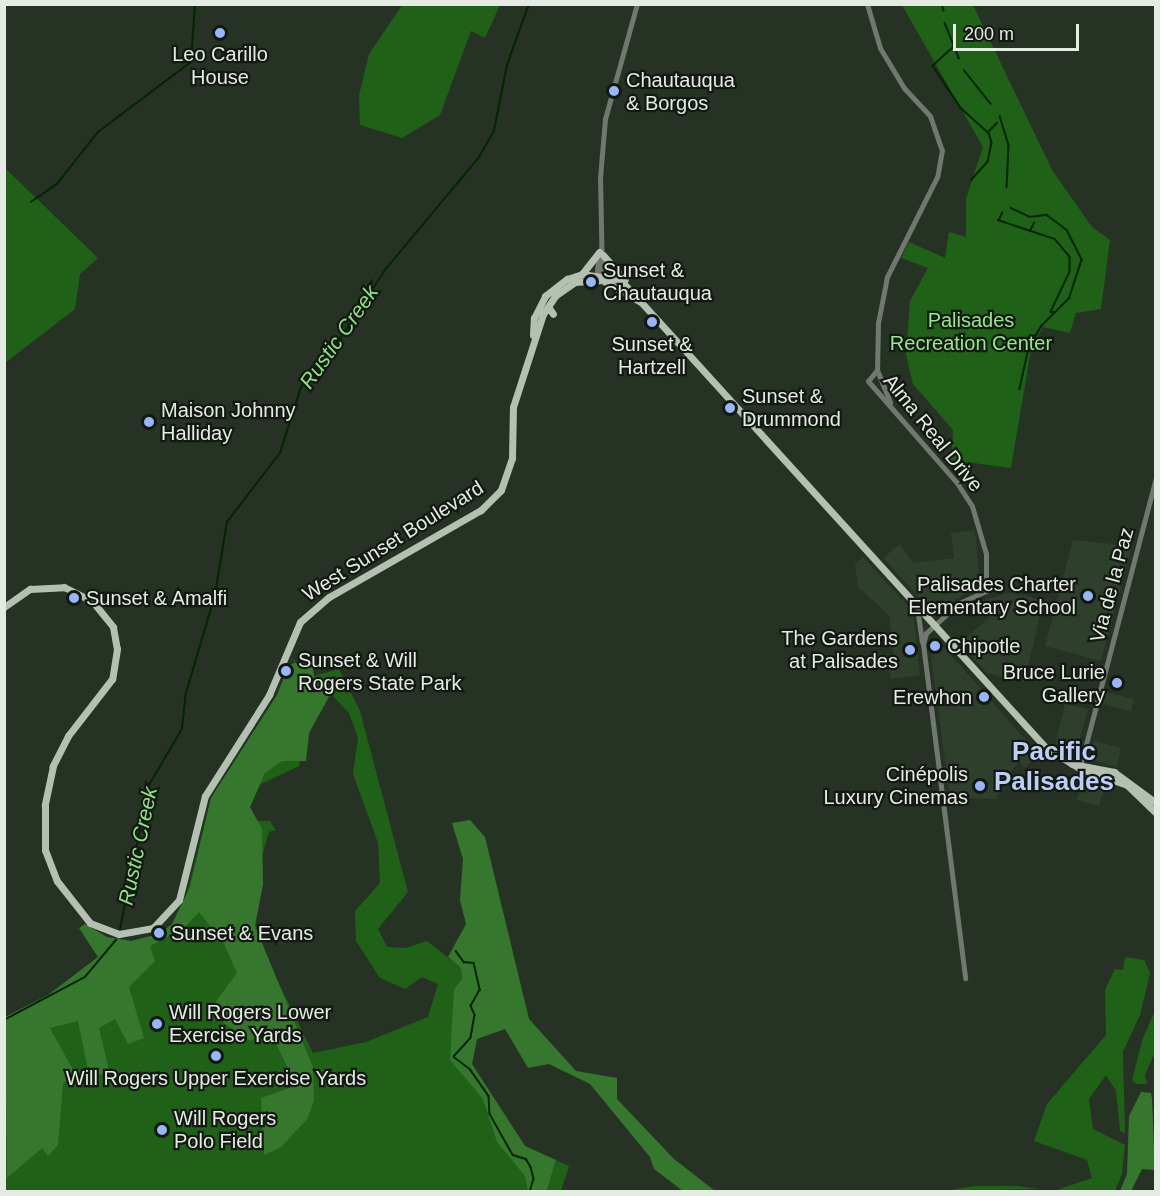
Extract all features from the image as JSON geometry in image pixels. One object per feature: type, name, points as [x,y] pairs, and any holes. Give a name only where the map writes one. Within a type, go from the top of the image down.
[{"type":"main road","points":[[582,274],[601,254],[628,285]]},
{"type":"main road","name":"West Sunset Boulevard","points":[[533,338],[534,318],[545,296],[567,279],[582,274],[628,285],[1046,748],[1072,764],[1131,780],[1155,803]]},
{"type":"main road","name":"West Sunset Boulevard","points":[[4,607],[30,589],[64,587],[93,602],[113,627],[117,649],[112,679],[68,736],[53,766],[45,805],[45,850],[57,881],[90,923],[119,934],[153,928],[179,900],[205,796],[269,695],[300,622],[329,597],[481,510],[501,490],[512,458],[513,407],[533,338],[543,314],[561,291],[575,282],[599,277],[641,302]]},
{"type":"main road","points":[[543,314],[549,308],[553,314]]},
{"type":"main road","name":"West Sunset Boulevard","points":[[1080,766],[1119,780],[1155,813]]},
{"type":"street","points":[[599,277],[605,119],[637,4]]},
{"type":"street","name":"Alma Real Drive","points":[[867,4],[880,48],[904,88],[930,116],[942,150],[937,177],[887,277],[878,323],[877,370],[868,381],[972,506],[984,542],[986,591],[959,603],[934,625]]},
{"type":"street","points":[[877,370],[891,407]]},
{"type":"street","name":"Via de la Paz","points":[[1080,766],[1155,478]]},
{"type":"street","points":[[916,605],[923,644],[965,978]]},
{"type":"street","points":[[923,644],[934,625]]},
{"type":"shaded area","points":[[975,530],[980,583],[939,612],[933,612],[883,558],[900,544],[913,563],[954,558],[951,533]]},
{"type":"shaded area","name":"Palisades Charter Elementary School","points":[[1073,540],[1132,546],[1101,661],[1045,646]]},
{"type":"shaded area","points":[[863,557],[913,612],[920,675],[891,679],[889,667],[895,666],[889,615],[858,587],[855,565]]},
{"type":"shaded area","points":[[1010,593],[1044,600],[1024,682],[987,673],[960,643],[990,617],[976,602]]},
{"type":"shaded area","points":[[935,637],[1038,754],[1025,768],[1019,762],[1001,783],[997,799],[950,798],[932,664],[930,639]]},
{"type":"shaded area","points":[[1106,692],[1134,699],[1131,711],[1103,704]]},
{"type":"shaded area","points":[[1065,704],[1088,709],[1075,756],[1055,745]]},
{"type":"shaded area","points":[[1094,741],[1121,748],[1117,767],[1089,759]]},
{"type":"shaded area","points":[[1086,776],[1106,781],[1099,806],[1076,800]]},
{"type":"green space","points":[[403,4],[500,5],[485,38],[471,31],[440,115],[402,138],[360,125],[359,95],[369,54]]},
{"type":"green space","name":"Palisades Recreation Center","points":[[902,5],[973,5],[1052,170],[1092,227],[1110,240],[1101,309],[1076,313],[1070,333],[1043,327],[1031,349],[1011,468],[966,462],[958,469],[944,457],[952,450],[953,430],[913,384],[906,355],[910,301],[928,268],[901,258],[909,242],[945,258],[949,232],[966,237],[966,199],[983,147]]},
{"type":"green space","points":[[5,168],[98,258],[80,274],[75,309],[5,363]]},
{"type":"green space","points":[[290,657],[295,661],[298,667],[303,733],[299,766],[234,797],[256,821],[270,821],[276,830],[269,832],[262,856],[263,884],[254,917],[259,943],[313,1053],[366,1042],[428,1017],[438,984],[422,977],[405,989],[380,978],[356,941],[355,911],[380,883],[378,843],[353,774],[358,738],[349,713],[314,676],[339,669],[360,711],[408,892],[378,929],[387,947],[406,948],[427,941],[461,968],[472,1064],[527,1163],[531,1191],[5,1192],[5,1069],[131,941],[159,934],[172,924],[187,894],[211,798],[277,695],[289,665],[295,663]]},
{"type":"green space","points":[[300,661],[312,661],[314,676],[330,695],[309,733],[306,761],[282,761],[265,773],[250,807],[262,829],[263,884],[255,926],[313,1067],[314,1100],[308,1118],[281,1147],[264,1155],[261,1098],[292,1087],[291,1075],[270,1031],[250,1041],[208,1012],[237,973],[224,944],[199,912],[184,928],[150,946],[155,961],[129,987],[144,1038],[128,1044],[115,1019],[99,1028],[109,1070],[90,1080],[78,1021],[50,1028],[76,1075],[63,1083],[58,1145],[48,1156],[42,1148],[7,1178],[5,1017],[48,995],[98,957],[79,928],[85,924],[107,937],[131,941],[159,934],[172,924],[190,887],[211,798],[277,695],[289,665]]},
{"type":"green space","points":[[470,820],[485,837],[529,1019],[576,1071],[617,1078],[617,1099],[674,1159],[715,1191],[683,1191],[654,1169],[650,1157],[590,1084],[549,1064],[528,1068],[505,1029],[477,1039],[472,1064],[525,1146],[556,1160],[547,1191],[528,1191],[525,1176],[497,1142],[483,1099],[450,1060],[454,989],[462,979],[461,968],[448,957],[466,924],[460,900],[463,859],[452,823]]},
{"type":"green space","points":[[1125,957],[1144,960],[1150,973],[1140,1015],[1123,1052],[1125,1133],[1120,1131],[1116,1091],[1106,1075],[1089,1099],[1093,1129],[1125,1145],[1122,1174],[1115,1191],[1054,1191],[1092,1178],[1087,1160],[1034,1141],[1047,1104],[1106,1035],[1105,990],[1115,969],[1123,970]]},
{"type":"green space","points":[[1155,1011],[1155,1052],[1145,1075],[1147,1084],[1136,1084],[1132,1080],[1143,1038]]},
{"type":"green space","points":[[1141,1092],[1151,1093],[1155,1170],[1142,1169],[1131,1191],[1120,1191],[1127,1174],[1129,1116]]},
{"type":"green space","points":[[556,1160],[569,1166],[561,1191],[547,1192]]},
{"type":"green space","points":[[974,1186],[1017,1186],[1039,1189],[945,1191]]},
{"type":"waterway","points":[[31,202],[57,184],[98,132],[191,62],[195,4]]},
{"type":"waterway","name":"Rustic Creek","points":[[120,929],[149,785],[182,729],[186,693],[215,595],[227,522],[280,453],[301,387],[343,335],[385,270],[479,157],[494,131],[507,65],[529,4]]},
{"type":"waterway","points":[[942,4],[944,11]]},
{"type":"waterway","points":[[945,23],[959,58]]},
{"type":"waterway","points":[[954,47],[933,66],[961,108],[989,133],[992,143],[988,162],[972,180]]},
{"type":"waterway","points":[[964,70],[991,104]]},
{"type":"waterway","points":[[1000,116],[1009,145],[1007,187]]},
{"type":"waterway","points":[[989,131],[997,123]]},
{"type":"waterway","points":[[1011,208],[1030,217],[1047,215],[1067,230],[1082,260],[1070,298],[1042,326],[1029,348],[1020,389]]},
{"type":"waterway","points":[[999,220],[1002,213]]},
{"type":"waterway","points":[[998,220],[1055,239],[1070,257],[1070,272],[1051,312],[1055,312]]},
{"type":"waterway","points":[[1030,231],[1034,223]]},
{"type":"waterway","name":"Rustic Creek","points":[[4,1020],[85,977],[116,940]]},
{"type":"waterway","points":[[456,951],[464,962],[474,963],[480,990],[471,1006],[475,1015],[471,1038],[454,1057],[470,1069],[489,1096],[490,1114],[513,1155],[526,1159],[531,1167],[534,1179],[530,1192]]},
{"type":"place","name":"Leo Carillo House","points":[[220,33]]},
{"type":"place","name":"Chautauqua & Borgos","points":[[614,91]]},
{"type":"place","name":"Sunset & Chautauqua","points":[[591,282]]},
{"type":"place","name":"Sunset & Hartzell","points":[[652,322]]},
{"type":"place","name":"Sunset & Drummond","points":[[730,408]]},
{"type":"place","name":"Maison Johnny Halliday","points":[[149,422]]},
{"type":"place","name":"Palisades Charter Elementary School","points":[[1088,596]]},
{"type":"place","name":"Sunset & Amalfi","points":[[74,598]]},
{"type":"place","name":"Chipotle","points":[[935,646]]},
{"type":"place","name":"The Gardens at Palisades","points":[[910,650]]},
{"type":"place","name":"Sunset & Will Rogers State Park","points":[[286,671]]},
{"type":"place","name":"Bruce Lurie Gallery","points":[[1117,683]]},
{"type":"place","name":"Erewhon","points":[[984,697]]},
{"type":"place","name":"Cinépolis Luxury Cinemas","points":[[980,786]]},
{"type":"place","name":"Sunset & Evans","points":[[159,933]]},
{"type":"place","name":"Will Rogers Lower Exercise Yards","points":[[157,1024]]},
{"type":"place","name":"Will Rogers Upper Exercise Yards","points":[[216,1056]]},
{"type":"place","name":"Will Rogers Polo Field","points":[[162,1130]]},
{"type":"district","name":"Pacific Palisades","points":[[1054,767]]}]
